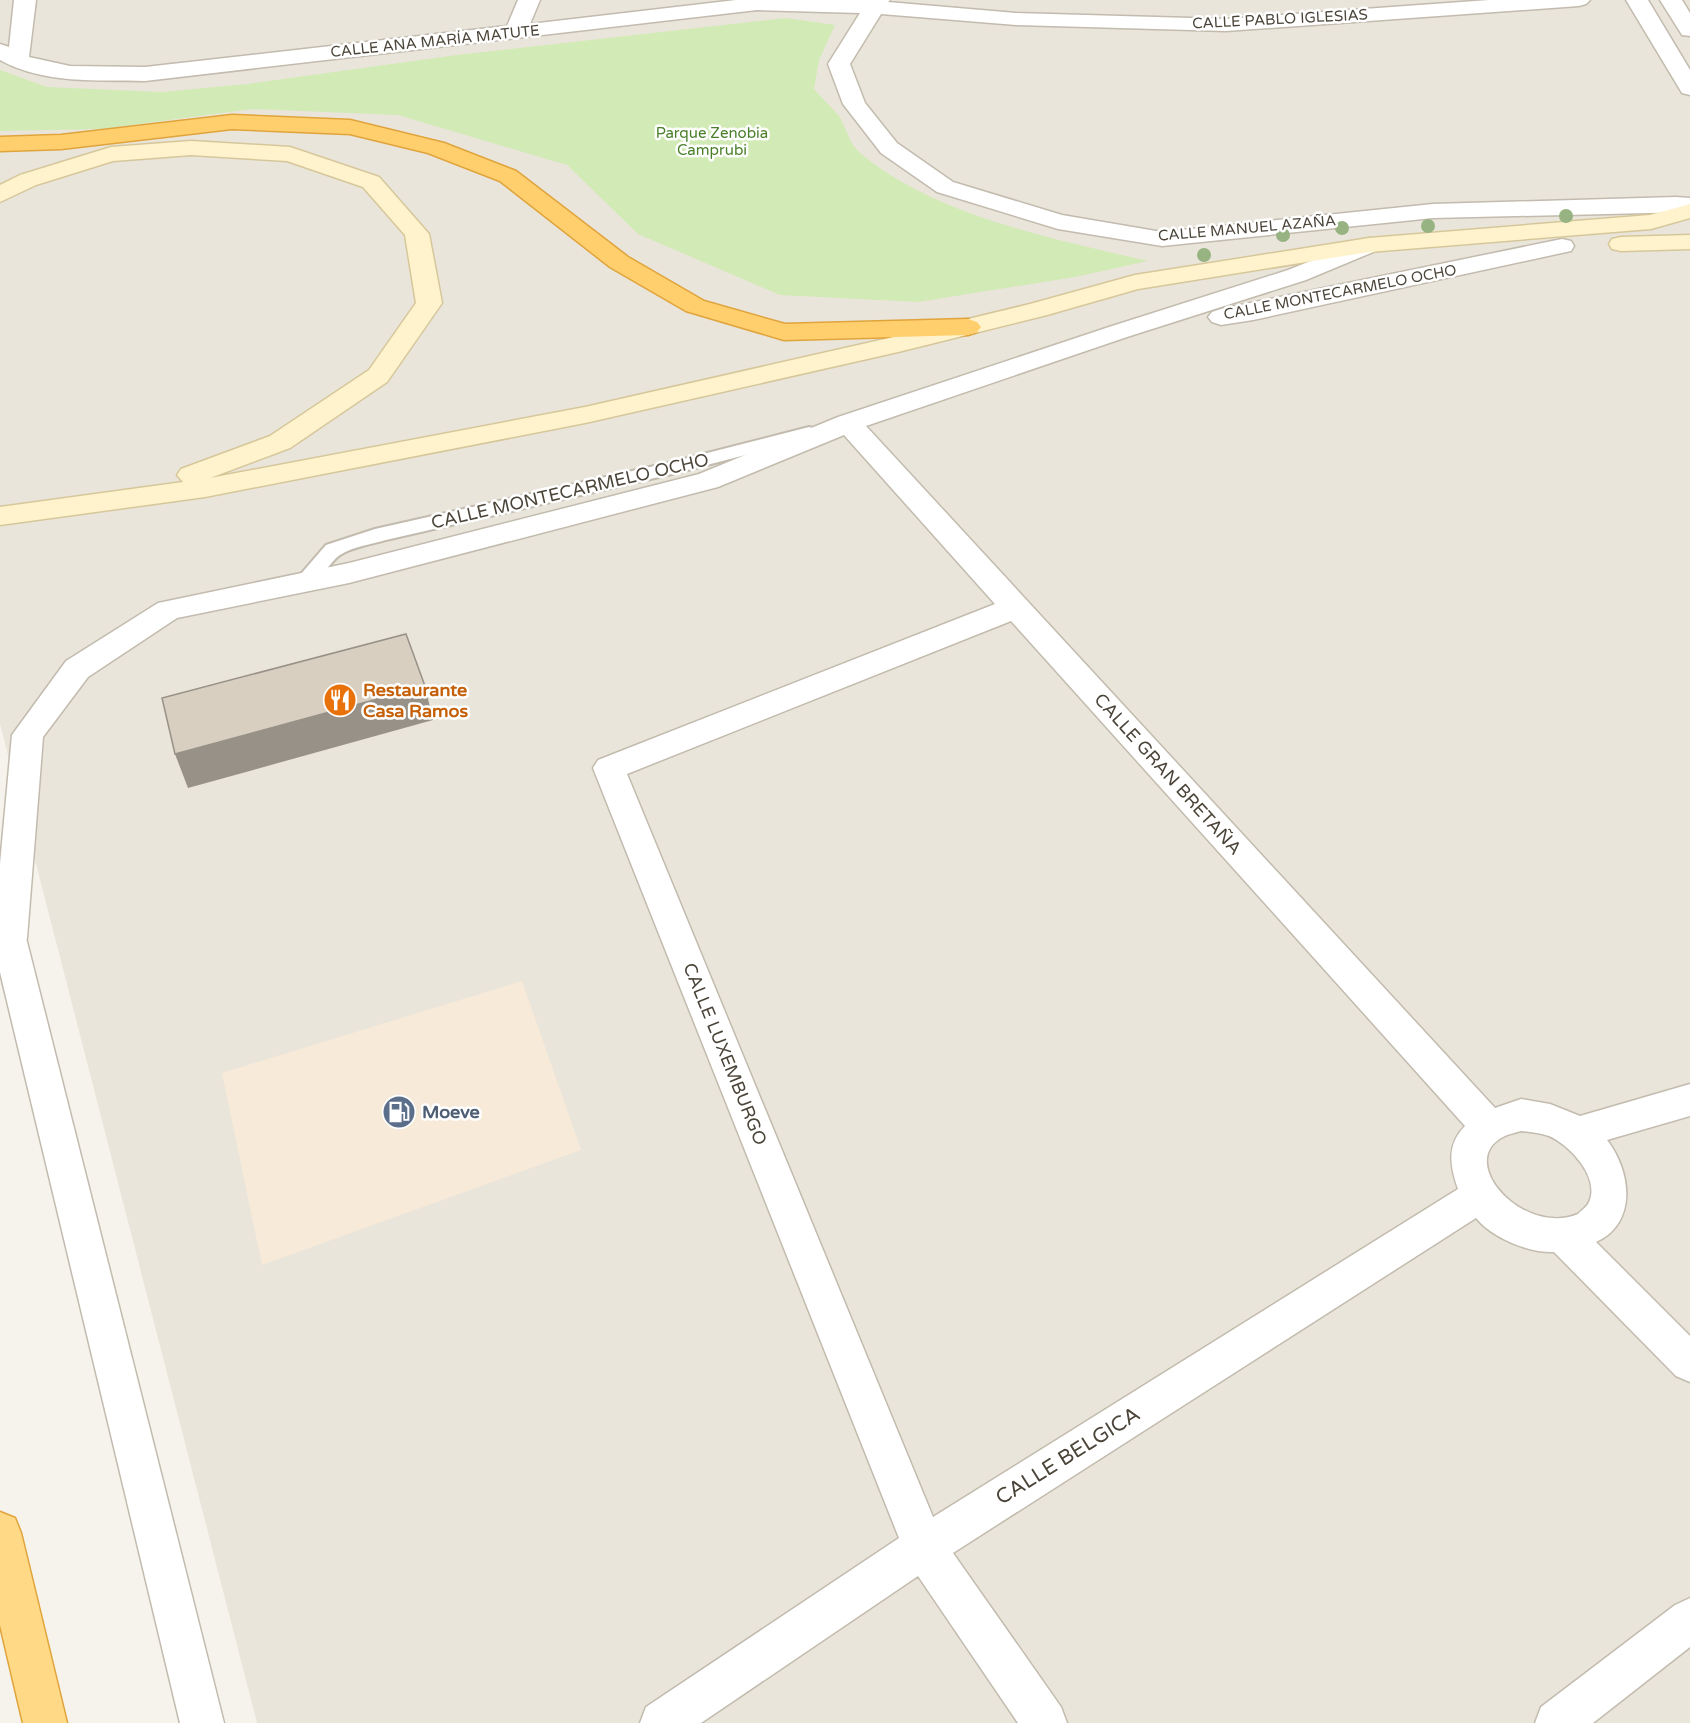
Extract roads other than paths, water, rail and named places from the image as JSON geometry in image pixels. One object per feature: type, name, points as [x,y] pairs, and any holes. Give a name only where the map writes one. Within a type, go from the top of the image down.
[{"type":"highway","points":[[0,144],[61,142],[232,122],[350,127],[435,148],[508,176],[619,262],[695,306],[784,332],[968,327]]},
{"type":"highway","points":[[0,1533],[45,1723]]},
{"type":"main road","points":[[0,195],[28,180],[111,154],[191,148],[290,154],[371,182],[417,234],[429,303],[378,376],[280,442],[181,479],[0,516]]},
{"type":"main road","points":[[0,516],[205,488],[585,415],[968,327],[1135,282],[1369,245],[1651,222],[1690,211]]},
{"type":"main road","points":[[1038,310],[1297,275],[1562,246],[1690,242]]},
{"type":"street","points":[[9,56],[25,0]]},
{"type":"street","points":[[516,32],[529,0]]},
{"type":"street","name":"CALLE PABLO IGLESIAS","points":[[876,3],[1016,19],[1226,25],[1578,0]]},
{"type":"street","points":[[1637,0],[1690,88]]},
{"type":"street","points":[[1671,0],[1690,30]]},
{"type":"street","name":"CALLE ANA MARÍA MATUTE","points":[[9,56],[52,69],[145,74],[757,4],[876,3]]},
{"type":"street","name":"CALLE MANUEL AZAÑA","points":[[876,3],[839,64],[854,104],[889,147],[945,187],[1058,222],[1162,239],[1433,211],[1690,205]]},
{"type":"street","name":"CALLE MONTECARMELO OCHO","points":[[202,1723],[5,920],[28,735],[77,669],[168,610],[349,573],[708,482],[848,423],[1118,332],[1297,275],[1369,245]]},
{"type":"street","name":"CALLE MONTECARMELO OCHO","points":[[1118,332],[1253,312],[1562,246]]},
{"type":"street","name":"CALLE GRAN BRETAÑA","points":[[848,423],[1487,1125]]},
{"type":"street","name":"CALLE LUXEMBURGO","points":[[1016,607],[609,768],[924,1547],[1045,1723]]},
{"type":"street","points":[[1577,1133],[1690,1100]]},
{"type":"street","points":[[1521,1115],[1540,1117],[1560,1123],[1577,1133],[1590,1145],[1608,1173],[1608,1201],[1602,1214],[1592,1225],[1580,1232],[1564,1236],[1545,1236],[1526,1232],[1508,1223],[1491,1210],[1479,1196],[1469,1176],[1468,1156],[1474,1138],[1487,1125],[1503,1118],[1521,1115]]},
{"type":"street","name":"CALLE BELGICA","points":[[662,1723],[924,1547],[1479,1196]]},
{"type":"street","points":[[1564,1236],[1690,1363]]},
{"type":"street","points":[[1557,1723],[1690,1620]]},
{"type":"place","name":"Restaurante Casa Ramos","points":[[340,700]]},
{"type":"place","name":"Moeve","points":[[399,1112]]},
{"type":"park label","name":"Parque Zenobia Camprubi","points":[[712,142]]}]
